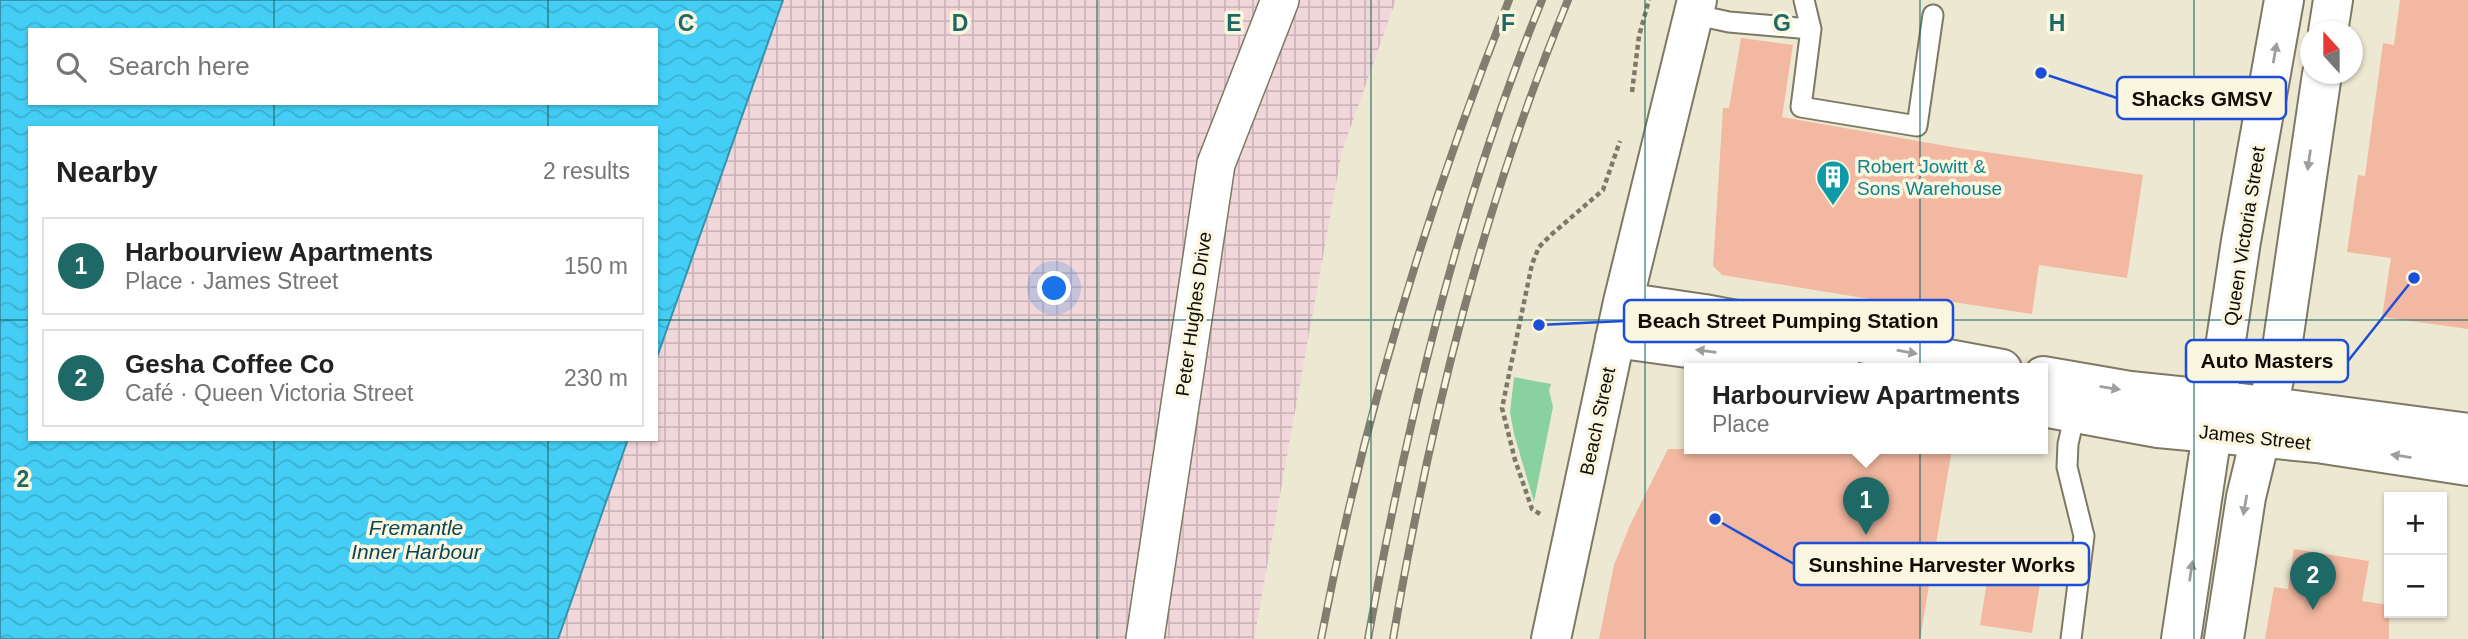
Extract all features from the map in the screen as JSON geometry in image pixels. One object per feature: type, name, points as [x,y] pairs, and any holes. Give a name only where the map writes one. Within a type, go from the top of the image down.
[{"type":"street","name":"Peter Hughes Drive","points":[[1145,639],[1216,164],[1280,0]]},
{"type":"street","name":"Queen Victoria Street","points":[[2182,639],[2241,241],[2284,0]]},
{"type":"street","points":[[2330,21],[2333,0]]},
{"type":"street","name":"Beach Street","points":[[1551,639],[1623,302],[1694,7]]},
{"type":"street","points":[[2224,639],[2246,497],[2283,341],[2321,84]]},
{"type":"street","points":[[1623,302],[1704,314],[1969,363]]},
{"type":"street","points":[[1615,338],[1796,363]]},
{"type":"street","name":"James Street","points":[[2048,377],[2130,391],[2215,417],[2264,423],[2468,433]]},
{"type":"street","name":"James Street","points":[[2059,410],[2158,428],[2215,417]]},
{"type":"street","name":"James Street","points":[[2264,423],[2317,443],[2468,466]]},
{"type":"lane","points":[[1804,0],[1811,29],[1801,107],[1917,125],[1933,15]]},
{"type":"lane","points":[[1694,7],[1729,22],[1811,29]]},
{"type":"lane","points":[[2059,410],[2068,444],[2067,467],[2084,536],[2070,639]]},
{"type":"path","points":[[1631,97],[1639,36],[1648,0]]},
{"type":"path","points":[[1540,514],[1532,509],[1515,460],[1502,408],[1521,310],[1539,247],[1603,190],[1622,133]]},
{"type":"shaded area","points":[[783,0],[1396,0],[1342,151],[1254,639],[558,639],[627,441],[658,441],[658,354]]},
{"type":"green space","points":[[1514,377],[1551,384],[1549,390],[1553,407],[1534,502],[1510,412]]},
{"type":"water","name":"Fremantle Inner Harbour","points":[[0,0],[783,0],[658,354],[658,126],[28,126],[28,441],[627,441],[558,639],[0,639]]},
{"type":"building","points":[[2400,0],[2468,0],[2468,329],[2382,317],[2391,258],[2347,252],[2358,175],[2365,176],[2383,43],[2394,45]]},
{"type":"building","points":[[1741,38],[1793,45],[1782,117],[1958,148],[2143,175],[2127,278],[2039,265],[2032,314],[1933,299],[1931,309],[1722,275],[1713,266],[1723,108],[1729,108]]},
{"type":"building","points":[[1668,449],[1684,449],[1684,454],[1951,454],[1920,639],[1599,639],[1614,565],[1630,525]]},
{"type":"building","points":[[2294,549],[2369,561],[2362,601],[2384,604],[2384,618],[2389,618],[2389,639],[2265,639],[2274,587],[2288,589]]},
{"type":"building","points":[[1991,557],[2043,565],[2032,633],[1980,625]]},
{"type":"railway","points":[[1321,639],[1357,476],[1400,315],[1451,156],[1509,0]]},
{"type":"railway","points":[[1368,639],[1400,476],[1438,315],[1485,156],[1542,0]]},
{"type":"railway","points":[[1393,639],[1424,476],[1462,315],[1510,156],[1568,0]]},
{"type":"place","name":"Shacks GMSV","points":[[2041,73]]},
{"type":"place","name":"Robert Jowitt & Sons Warehouse","points":[[1833,207]]},
{"type":"place","name":"Auto Masters","points":[[2414,278]]},
{"type":"place","name":"Beach Street Pumping Station","points":[[1539,325]]},
{"type":"place","name":"Sunshine Harvester Works","points":[[1715,519]]},
{"type":"place","name":"Harbourview Apartments","points":[[1866,535]]},
{"type":"place","name":"Gesha Coffee Co","points":[[2313,610]]}]
